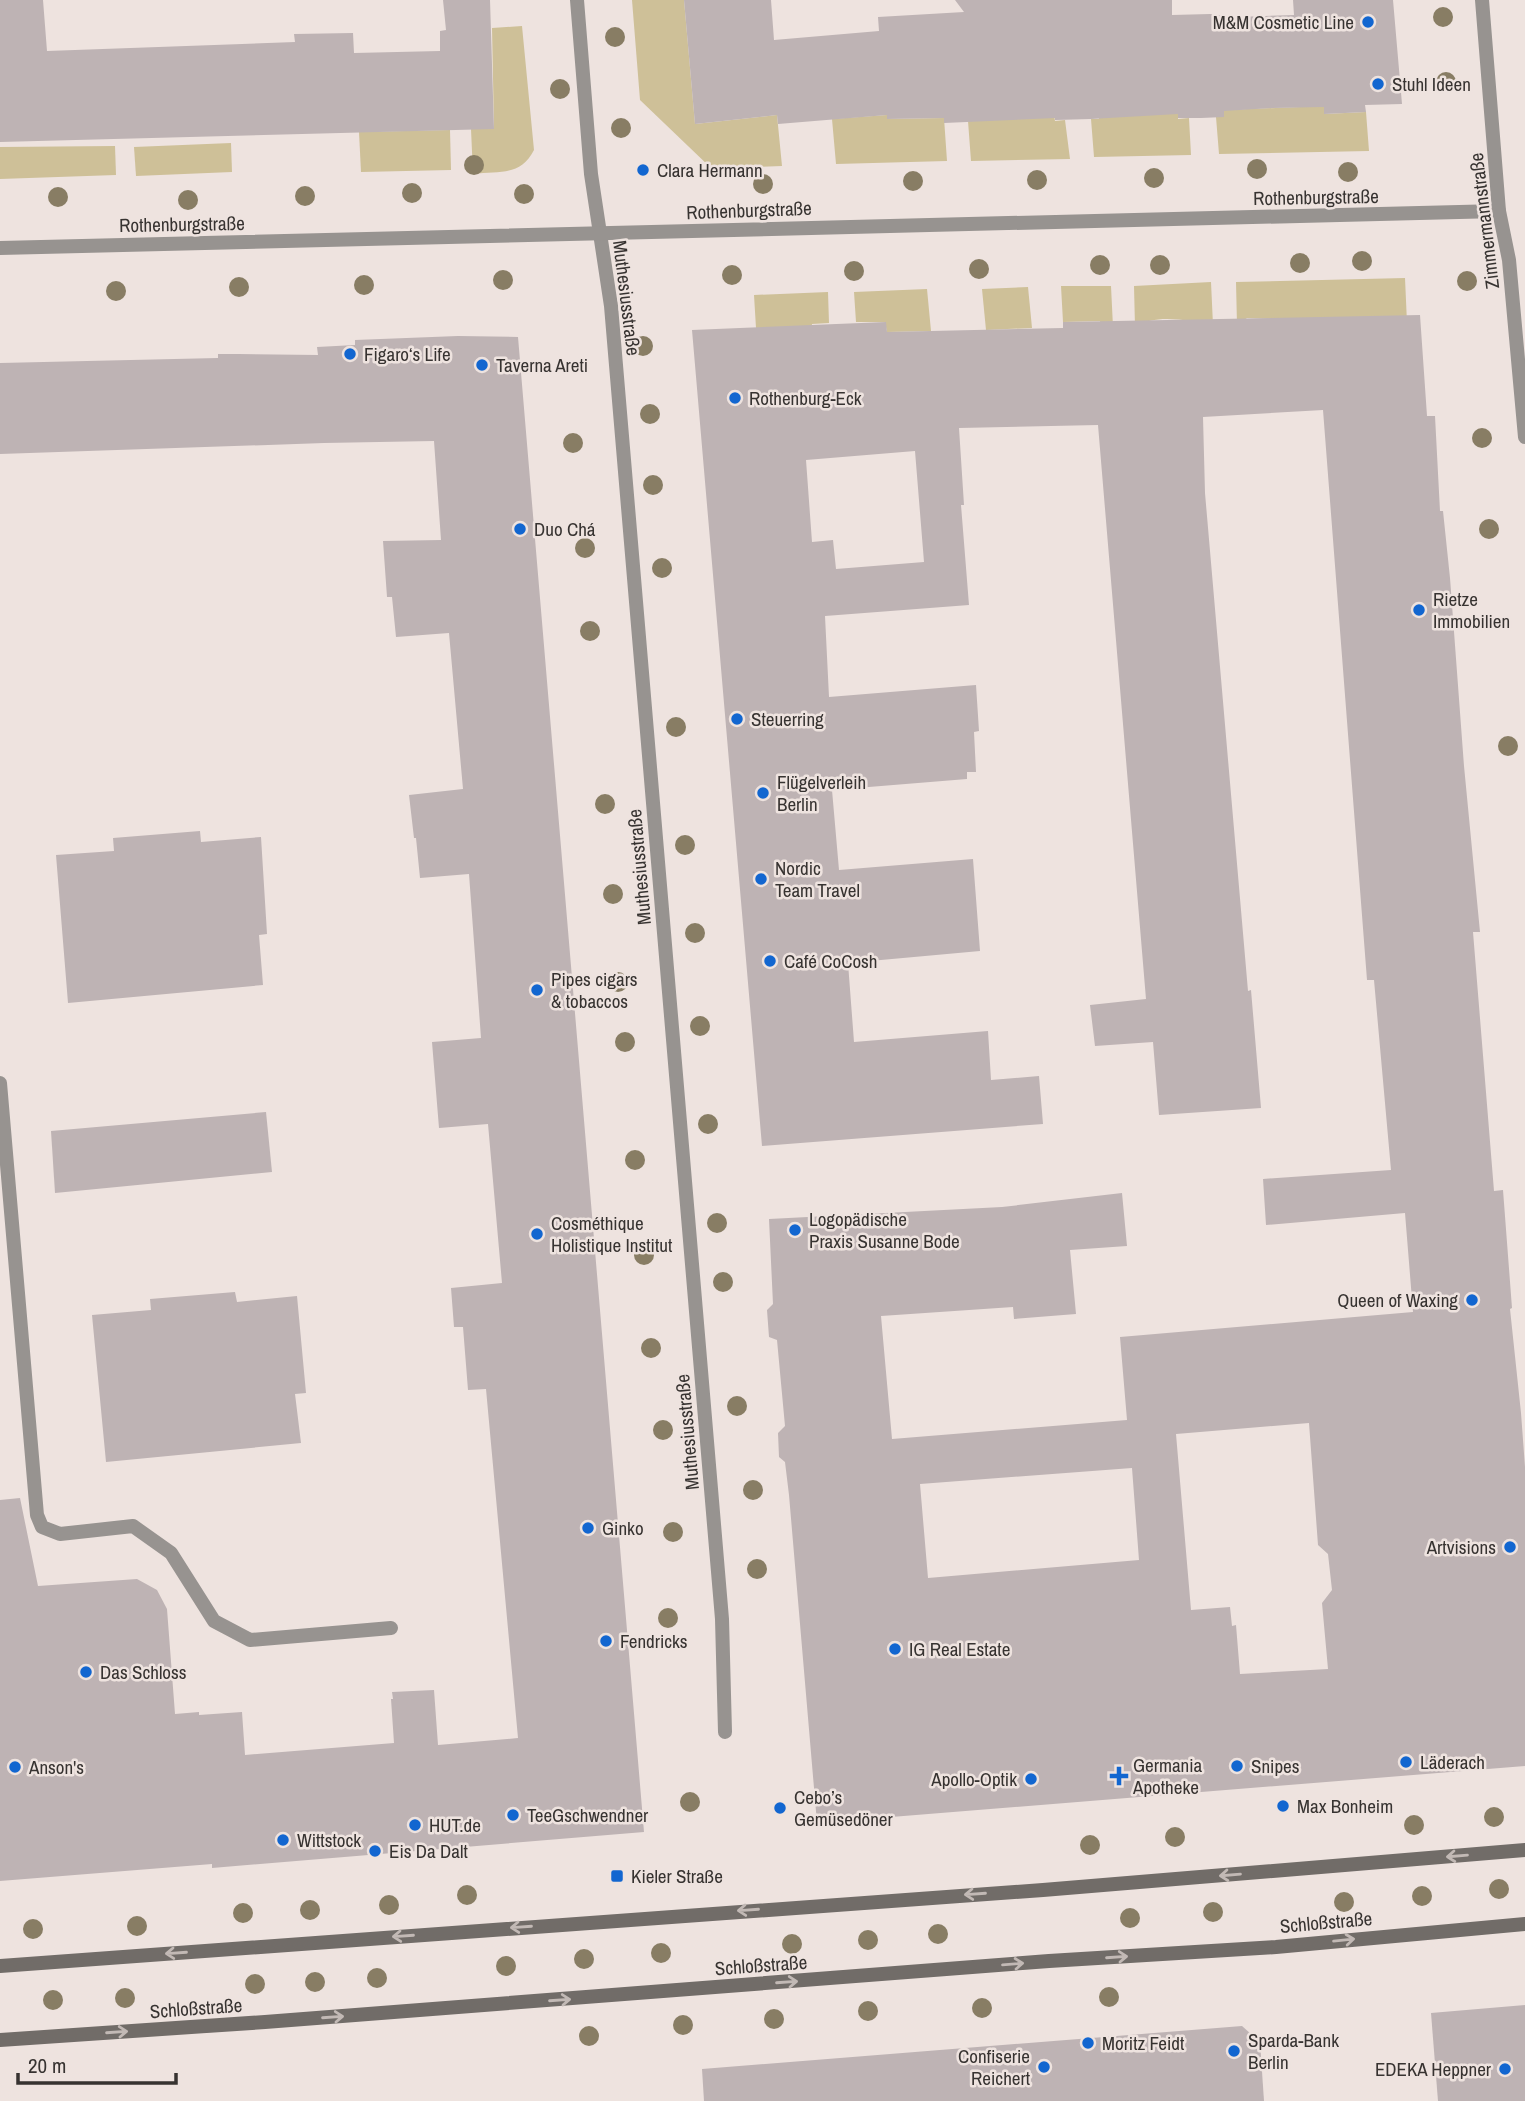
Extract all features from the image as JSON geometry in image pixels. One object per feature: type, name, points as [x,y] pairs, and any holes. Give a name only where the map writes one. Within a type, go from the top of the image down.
[{"type":"street","name":"Muthesiusstraße","points":[[577,0],[592,174],[612,320],[719,1576],[725,1732]]},
{"type":"street","name":"Zimmermannstraße","points":[[1482,0],[1499,211],[1509,260],[1525,437]]},
{"type":"street","name":"Rothenburgstraße","points":[[0,247],[1499,211]]},
{"type":"street","points":[[0,1083],[37,1514],[41,1527],[60,1534],[133,1526],[171,1553],[214,1621],[250,1640],[391,1628]]},
{"type":"street","points":[[0,1966],[1043,1890],[1525,1850]]},
{"type":"street","name":"Schloßstraße","points":[[0,2040],[1049,1961],[1276,1947],[1525,1924]]},
{"type":"shaded area","points":[[632,0],[684,0],[695,124],[777,115],[782,166],[712,169],[640,100]]},
{"type":"shaded area","points":[[522,26],[534,150],[523,164],[509,171],[473,174],[471,129],[494,128],[492,28]]},
{"type":"shaded area","points":[[1324,106],[1324,114],[1366,112],[1369,151],[1219,154],[1216,117],[1224,117],[1224,110]]},
{"type":"shaded area","points":[[1178,111],[1178,119],[1189,118],[1191,155],[1094,157],[1091,119],[1099,119],[1098,114]]},
{"type":"shaded area","points":[[887,115],[887,119],[944,118],[947,161],[836,164],[832,119]]},
{"type":"shaded area","points":[[1054,115],[1055,121],[1065,120],[1070,159],[971,161],[968,121]]},
{"type":"shaded area","points":[[450,130],[451,170],[361,172],[359,132]]},
{"type":"shaded area","points":[[231,143],[232,172],[136,176],[134,147]]},
{"type":"shaded area","points":[[115,146],[116,175],[0,179],[0,147]]},
{"type":"shaded area","points":[[1405,278],[1407,323],[1247,318],[1237,325],[1236,282]]},
{"type":"shaded area","points":[[1211,282],[1213,325],[1163,319],[1135,327],[1134,286]]},
{"type":"shaded area","points":[[1061,286],[1111,286],[1113,327],[1101,327],[1100,321],[1063,322]]},
{"type":"shaded area","points":[[1028,287],[1032,328],[986,330],[982,289]]},
{"type":"shaded area","points":[[927,289],[931,331],[887,332],[885,322],[856,322],[854,292]]},
{"type":"shaded area","points":[[828,292],[829,323],[812,324],[811,334],[756,328],[754,295]]},
{"type":"building","points":[[0,0],[43,0],[47,51],[295,42],[294,34],[353,33],[354,53],[440,51],[440,31],[446,30],[443,0],[490,0],[494,129],[0,142]]},
{"type":"building","points":[[684,0],[771,0],[774,40],[879,31],[878,17],[964,12],[955,0],[1172,0],[1172,15],[1210,14],[1237,17],[1294,15],[1293,0],[1393,0],[1402,104],[1365,105],[1366,112],[1324,114],[1324,107],[1273,108],[1224,111],[1224,117],[1201,118],[1178,118],[1178,114],[944,123],[944,118],[887,119],[887,115],[778,124],[777,115],[695,124]]},
{"type":"building","points":[[1420,315],[1427,416],[1435,416],[1440,511],[1443,511],[1450,578],[1480,932],[1473,932],[1494,1191],[1503,1190],[1510,1309],[1525,1467],[1525,1766],[817,1823],[789,1495],[785,1462],[779,1457],[778,1433],[785,1426],[777,1340],[769,1337],[767,1310],[773,1304],[769,1219],[1002,1207],[1122,1193],[1127,1246],[1070,1250],[1076,1314],[1014,1319],[1013,1307],[881,1316],[892,1439],[1127,1420],[1120,1337],[1413,1312],[1405,1213],[1266,1225],[1263,1179],[1391,1170],[1374,980],[1367,980],[1323,410],[1203,417],[1205,493],[1248,991],[1251,990],[1261,1108],[1159,1115],[1153,1042],[1095,1046],[1090,1005],[1146,999],[1098,425],[959,428],[964,505],[961,505],[969,605],[825,616],[829,697],[976,685],[979,731],[974,732],[976,772],[967,772],[967,779],[832,790],[839,870],[973,859],[980,951],[848,963],[854,1042],[988,1031],[991,1080],[1039,1076],[1043,1124],[762,1146],[692,330],[886,322],[887,332],[1063,328],[1063,322]],"holes":[[[915,451],[924,562],[836,569],[833,540],[812,542],[806,460]],[[1309,1423],[1318,1545],[1328,1554],[1332,1590],[1322,1603],[1328,1669],[1240,1674],[1236,1625],[1232,1626],[1230,1607],[1191,1610],[1176,1434]],[[1132,1468],[1139,1560],[928,1578],[920,1484]]]},
{"type":"building","points":[[458,336],[518,337],[644,1832],[212,1868],[212,1864],[0,1881],[0,1500],[20,1498],[38,1586],[137,1579],[157,1590],[167,1609],[175,1714],[242,1712],[245,1755],[394,1743],[392,1692],[434,1690],[438,1745],[518,1738],[486,1389],[468,1390],[463,1327],[454,1327],[451,1288],[502,1283],[488,1124],[439,1128],[432,1042],[481,1038],[469,874],[420,878],[409,795],[463,789],[449,633],[396,637],[392,597],[387,597],[383,541],[441,540],[434,441],[0,454],[0,363],[218,358],[218,354],[318,355],[317,347],[355,345],[355,340]]},
{"type":"building","points":[[200,831],[201,842],[261,837],[267,934],[259,935],[263,985],[68,1003],[56,855],[114,851],[113,838]]},
{"type":"building","points":[[266,1112],[272,1172],[55,1193],[51,1131]]},
{"type":"building","points":[[235,1292],[237,1302],[297,1296],[306,1393],[295,1394],[301,1443],[106,1462],[92,1315],[151,1310],[150,1299]]},
{"type":"building","points":[[1525,2005],[1525,2101],[1438,2101],[1431,2013]]},
{"type":"building","points":[[1242,2026],[1260,2042],[1264,2101],[704,2101],[702,2069]]},
{"type":"place","name":"M&M Cosmetic Line","points":[[1368,22]]},
{"type":"place","name":"Stuhl Ideen","points":[[1378,84]]},
{"type":"place","name":"Clara Hermann","points":[[643,170]]},
{"type":"place","name":"Figaro‘s Life","points":[[350,354]]},
{"type":"place","name":"Taverna Areti","points":[[482,365]]},
{"type":"place","name":"Rothenburg-Eck","points":[[735,398]]},
{"type":"place","name":"Duo Chá","points":[[520,529]]},
{"type":"place","name":"Rietze Immobilien","points":[[1419,610]]},
{"type":"place","name":"Steuerring","points":[[737,719]]},
{"type":"place","name":"Flügelverleih Berlin","points":[[763,793]]},
{"type":"place","name":"Nordic Team Travel","points":[[761,879]]},
{"type":"place","name":"Café CoCosh","points":[[770,961]]},
{"type":"place","name":"Pipes cigars & tobaccos","points":[[537,990]]},
{"type":"place","name":"Logopädische Praxis Susanne Bode","points":[[795,1230]]},
{"type":"place","name":"Cosméthique Holistique Institut","points":[[537,1234]]},
{"type":"place","name":"Queen of Waxing","points":[[1472,1300]]},
{"type":"place","name":"Ginko","points":[[588,1528]]},
{"type":"place","name":"Artvisions","points":[[1510,1547]]},
{"type":"place","name":"Fendricks","points":[[606,1641]]},
{"type":"place","name":"IG Real Estate","points":[[895,1649]]},
{"type":"place","name":"Das Schloss","points":[[86,1672]]},
{"type":"place","name":"Läderach","points":[[1406,1762]]},
{"type":"place","name":"Snipes","points":[[1237,1766]]},
{"type":"place","name":"Anson's","points":[[15,1767]]},
{"type":"place","name":"Germania Apotheke","points":[[1119,1776]]},
{"type":"place","name":"Apollo-Optik","points":[[1031,1779]]},
{"type":"place","name":"Max Bonheim","points":[[1283,1806]]},
{"type":"place","name":"Cebo’s Gemüsedöner","points":[[780,1808]]},
{"type":"place","name":"TeeGschwendner","points":[[513,1815]]},
{"type":"place","name":"HUT.de","points":[[415,1825]]},
{"type":"place","name":"Wittstock","points":[[283,1840]]},
{"type":"place","name":"Eis Da Dalt","points":[[375,1851]]},
{"type":"place","name":"Kieler Straße","points":[[617,1876]]},
{"type":"place","name":"Moritz Feidt","points":[[1088,2043]]},
{"type":"place","name":"Sparda-Bank Berlin","points":[[1234,2051]]},
{"type":"place","name":"Confiserie Reichert","points":[[1044,2067]]},
{"type":"place","name":"EDEKA Heppner","points":[[1505,2069]]}]
